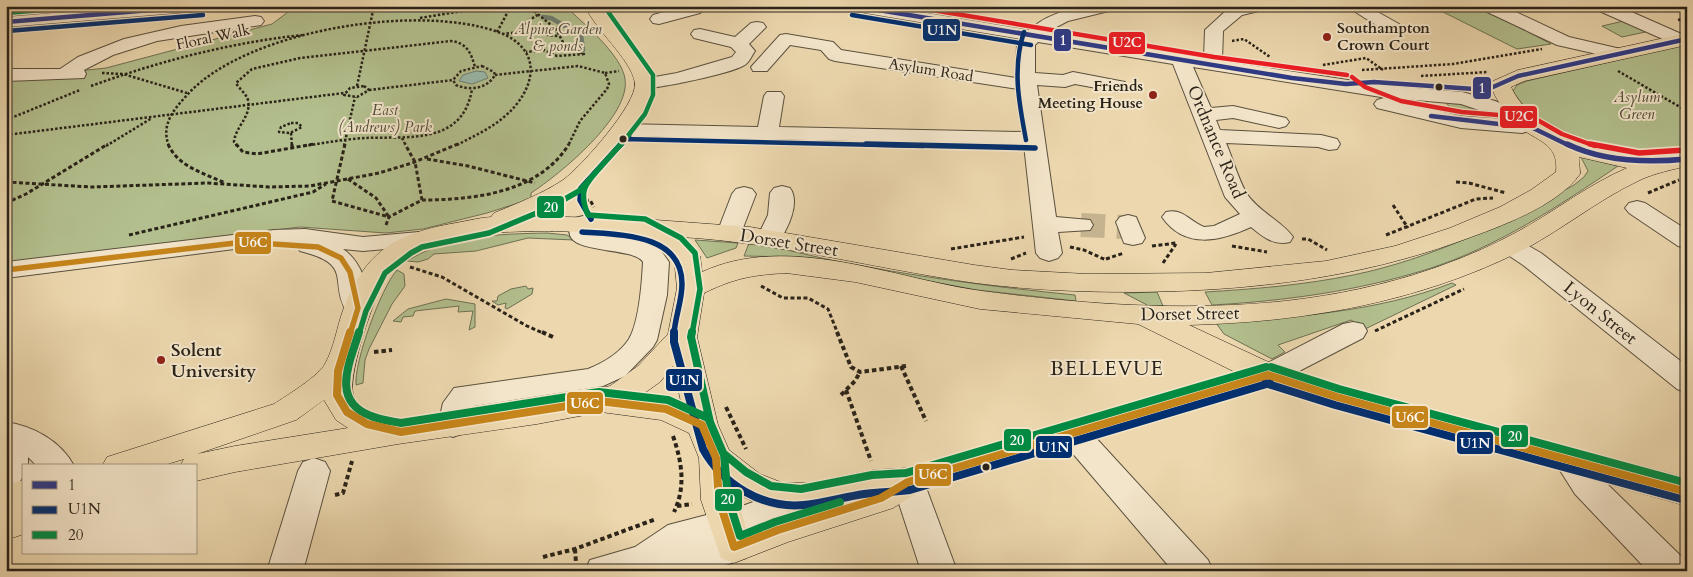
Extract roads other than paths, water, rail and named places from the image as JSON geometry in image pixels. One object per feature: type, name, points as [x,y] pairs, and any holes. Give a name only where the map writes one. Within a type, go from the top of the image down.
[{"type":"main road","points":[[400,432],[367,424],[347,412],[337,395],[338,371],[358,308],[378,268],[394,253],[419,239],[458,229],[486,225],[537,204],[573,184],[623,130],[643,99],[645,84],[640,68],[597,13],[578,6]]},
{"type":"main road","points":[[1677,161],[1606,157],[1558,142],[1529,123],[1505,100],[1500,85],[1518,76],[1618,62],[1683,40]]},
{"type":"main road","name":"Dorset Street","points":[[486,225],[583,223],[729,233],[769,238],[976,274],[1066,283],[1230,281],[1322,271],[1409,251],[1484,224],[1554,187],[1568,174],[1570,167],[1569,158],[1558,142]]},
{"type":"main road","name":"Dorset Street","points":[[691,288],[708,277],[733,269],[754,265],[795,265],[956,296],[1142,315],[1226,314],[1307,307],[1437,277],[1511,246],[1632,175],[1677,161]]},
{"type":"main road","points":[[573,184],[571,202],[583,223]]},
{"type":"main road","points":[[642,228],[664,238],[687,256],[691,288],[682,337],[700,421]]},
{"type":"main road","points":[[1066,283],[1142,315],[1268,375],[1336,397],[1687,492]]},
{"type":"main road","points":[[198,468],[235,459],[599,401],[621,394],[638,384],[682,337]]},
{"type":"main road","points":[[125,464],[260,422],[285,412],[305,399],[338,371]]},
{"type":"main road","points":[[599,401],[666,409],[700,421],[732,455],[741,479],[768,494],[783,498],[802,498],[874,484],[908,482],[1268,375]]},
{"type":"main road","points":[[732,455],[719,500],[730,535],[754,541],[778,530],[881,498],[908,482]]},
{"type":"main road","points":[[6,499],[22,495]]},
{"type":"main road","points":[[6,525],[22,520]]},
{"type":"street","points":[[6,22],[202,6]]},
{"type":"street","points":[[659,19],[694,10],[698,6]]},
{"type":"street","points":[[853,6],[1212,66],[1346,84],[1381,91],[1462,98],[1488,105],[1529,123]]},
{"type":"street","points":[[1081,225],[1048,238],[1026,81],[1026,44],[1032,36],[1056,19],[1078,9],[1107,6]]},
{"type":"street","points":[[1212,66],[1214,30],[1236,11],[1257,6]]},
{"type":"street","points":[[1354,6],[1393,28]]},
{"type":"street","points":[[1489,6],[1546,42],[1577,46],[1618,62]]},
{"type":"street","points":[[1603,6],[1683,40]]},
{"type":"street","points":[[6,75],[71,74],[95,56],[161,35],[255,21]]},
{"type":"street","points":[[738,44],[757,26]]},
{"type":"street","points":[[645,84],[678,78],[739,61],[746,52],[738,44],[700,34]]},
{"type":"street","points":[[1120,50],[1124,41],[1121,38],[1140,40]]},
{"type":"street","name":"Asylum Road","points":[[760,67],[786,39],[827,46],[835,55],[1026,81],[1065,81],[1073,78],[1118,86]]},
{"type":"street","name":"Ordnance Road","points":[[1182,60],[1237,197],[1255,217],[1275,247]]},
{"type":"street","points":[[1346,84],[1374,82],[1474,89],[1500,85]]},
{"type":"street","points":[[1346,84],[1356,93],[1372,100],[1444,119],[1471,123],[1529,123]]},
{"type":"street","points":[[767,134],[774,96]]},
{"type":"street","points":[[623,130],[1035,139]]},
{"type":"street","points":[[1213,136],[1321,141],[1329,144]]},
{"type":"street","points":[[769,238],[780,215],[782,193]]},
{"type":"street","points":[[729,233],[744,194]]},
{"type":"street","points":[[1637,208],[1687,241]]},
{"type":"street","points":[[1174,217],[1187,230],[1215,234],[1255,217]]},
{"type":"street","points":[[454,424],[458,403],[464,396],[593,379],[616,369],[643,340],[654,295],[656,262],[650,253],[640,248],[589,241],[582,232],[583,223]]},
{"type":"street","points":[[6,270],[305,236],[363,244],[419,239]]},
{"type":"street","points":[[244,242],[318,247],[332,252],[341,258],[350,272],[358,308]]},
{"type":"street","name":"Lyon Street","points":[[1511,246],[1532,258],[1687,382]]},
{"type":"street","points":[[1268,375],[1364,332]]},
{"type":"street","points":[[1074,434],[1195,571]]},
{"type":"street","points":[[6,476],[12,466],[10,435],[41,448],[56,464]]},
{"type":"street","points":[[1570,461],[1586,485],[1672,571]]},
{"type":"street","points":[[285,571],[314,471]]},
{"type":"street","points":[[908,482],[939,571]]},
{"type":"street","points":[[603,571],[645,565],[685,563],[730,535],[748,519],[802,498]]},
{"type":"lane","points":[[1204,115],[1233,112],[1279,122]]},
{"type":"waterway","points":[[543,17],[551,18],[570,29]]},
{"type":"waterway","points":[[581,35],[583,50]]},
{"type":"tunnel","points":[[1081,225],[1124,227]]},
{"type":"place","name":"Southampton Crown Court","points":[[1327,37]]},
{"type":"place","name":"Friends Meeting House","points":[[1153,95]]},
{"type":"place","name":"Solent University","points":[[161,360]]},
{"type":"district","name":"BELLEVUE","points":[[1107,368]]},
{"type":"park label","name":"Alpine Garden & ponds","points":[[558,38]]},
{"type":"park label","name":"Asylum Green","points":[[1637,106]]},
{"type":"park label","name":"East (Andrews) Park","points":[[385,118]]}]
